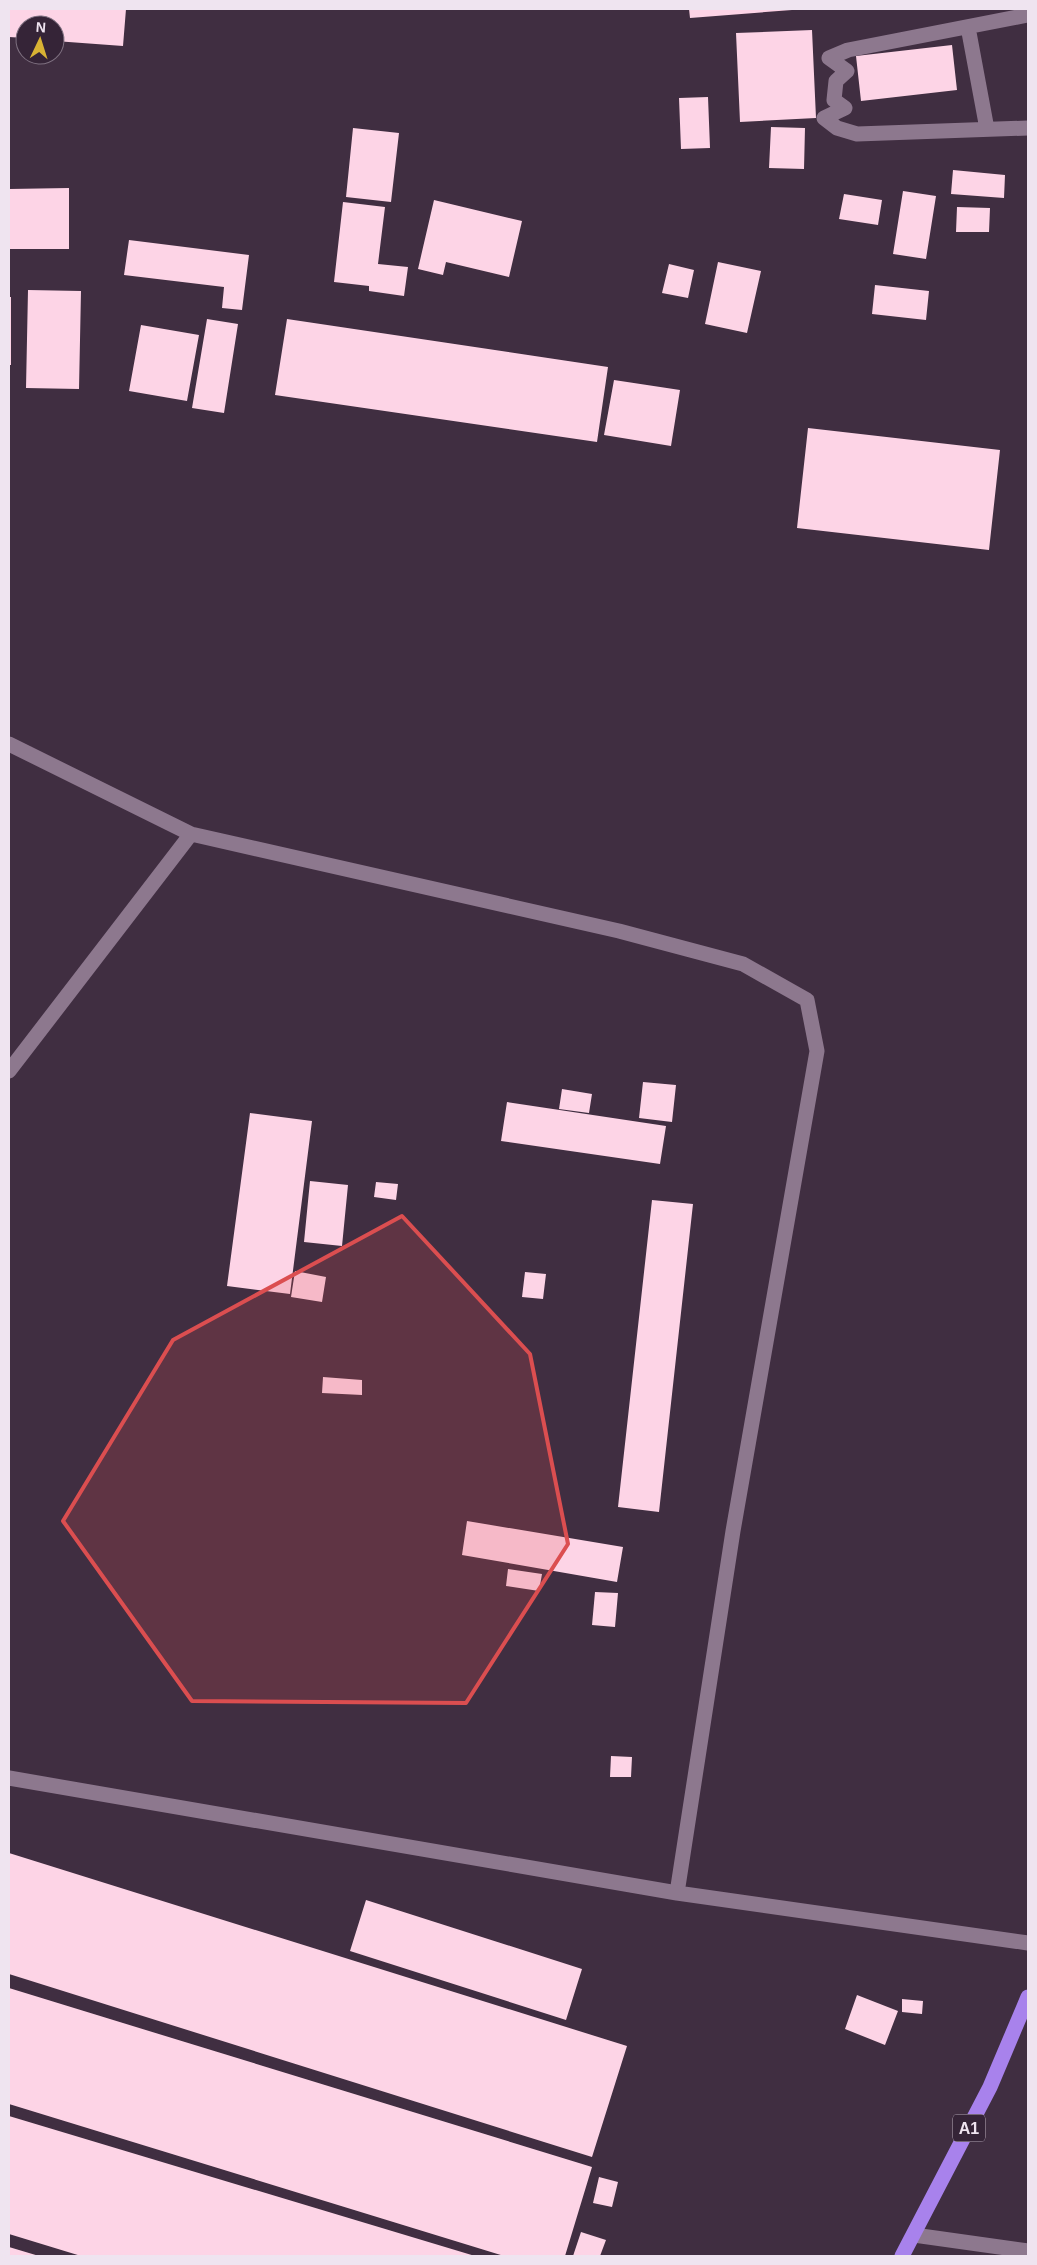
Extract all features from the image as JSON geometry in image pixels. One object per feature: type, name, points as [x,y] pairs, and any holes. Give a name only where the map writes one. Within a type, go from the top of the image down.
[{"type":"highway","name":"A1","points":[[902,2256],[990,2087],[1028,1997]]},
{"type":"street","points":[[1028,15],[848,50],[829,58],[847,71],[836,81],[834,100],[845,108],[824,118],[838,128],[857,134],[1028,128]]},
{"type":"street","points":[[968,27],[987,129]]},
{"type":"street","points":[[9,744],[191,834],[619,931],[733,961],[743,964],[807,1000],[817,1051],[733,1530],[677,1894]]},
{"type":"street","points":[[9,1071],[191,834]]},
{"type":"street","points":[[9,1778],[677,1894],[1028,1943]]},
{"type":"street","points":[[914,2235],[1028,2251]]},
{"type":"highlighted area","points":[[402,1216],[530,1354],[568,1544],[466,1703],[192,1701],[63,1521],[173,1340]]},
{"type":"building","points":[[9,9],[126,9],[123,46],[65,42],[65,15],[15,15],[15,37],[9,37]]},
{"type":"building","points":[[689,9],[792,9],[792,10],[690,18]]},
{"type":"building","points":[[812,30],[816,118],[740,122],[736,33]]},
{"type":"building","points":[[952,45],[957,90],[861,101],[856,56]]},
{"type":"building","points":[[708,97],[710,148],[681,149],[679,98]]},
{"type":"building","points":[[771,127],[805,128],[804,169],[769,168]]},
{"type":"building","points":[[353,128],[399,133],[391,202],[346,197]]},
{"type":"building","points":[[953,170],[1005,175],[1004,198],[951,194]]},
{"type":"building","points":[[69,188],[69,249],[9,249],[9,189]]},
{"type":"building","points":[[903,191],[936,196],[926,259],[893,254]]},
{"type":"building","points":[[844,194],[882,200],[878,225],[839,219]]},
{"type":"building","points":[[434,200],[522,221],[509,277],[446,262],[443,275],[418,269]]},
{"type":"building","points":[[343,202],[385,207],[378,264],[408,267],[404,296],[369,291],[369,286],[334,282]]},
{"type":"building","points":[[957,207],[990,208],[989,232],[956,232]]},
{"type":"building","points":[[129,240],[249,255],[242,310],[222,308],[224,287],[124,275]]},
{"type":"building","points":[[718,262],[761,271],[747,333],[705,324]]},
{"type":"building","points":[[669,264],[694,270],[688,298],[662,293]]},
{"type":"building","points":[[875,285],[929,291],[926,320],[872,314]]},
{"type":"building","points":[[28,290],[81,291],[79,389],[26,388]]},
{"type":"building","points":[[9,297],[11,297],[11,365],[9,365]]},
{"type":"building","points":[[207,319],[238,324],[224,413],[192,408]]},
{"type":"building","points":[[287,319],[608,367],[597,442],[275,395]]},
{"type":"building","points":[[141,325],[199,335],[187,401],[129,391]]},
{"type":"building","points":[[614,380],[680,390],[671,446],[604,435]]},
{"type":"building","points":[[808,428],[1000,450],[989,550],[797,528]]},
{"type":"building","points":[[643,1082],[676,1085],[672,1122],[639,1118]]},
{"type":"building","points":[[562,1089],[592,1094],[589,1113],[559,1109]]},
{"type":"building","points":[[507,1102],[666,1126],[660,1164],[501,1141]]},
{"type":"building","points":[[250,1113],[312,1121],[290,1294],[227,1286]]},
{"type":"building","points":[[310,1181],[348,1185],[342,1246],[304,1242]]},
{"type":"building","points":[[376,1182],[398,1184],[396,1200],[374,1197]]},
{"type":"building","points":[[652,1200],[693,1204],[659,1512],[618,1507]]},
{"type":"building","points":[[295,1271],[326,1277],[322,1302],[291,1297]]},
{"type":"building","points":[[525,1272],[546,1274],[543,1299],[522,1297]]},
{"type":"building","points":[[323,1377],[362,1380],[362,1395],[322,1393]]},
{"type":"building","points":[[467,1521],[623,1547],[617,1582],[462,1555]]},
{"type":"building","points":[[508,1569],[542,1574],[539,1591],[506,1586]]},
{"type":"building","points":[[595,1592],[618,1593],[615,1627],[592,1625]]},
{"type":"building","points":[[611,1756],[632,1757],[631,1777],[610,1777]]},
{"type":"building","points":[[9,1853],[627,2046],[592,2157],[9,1974]]},
{"type":"building","points":[[366,1900],[582,1969],[566,2020],[350,1951]]},
{"type":"building","points":[[9,1988],[592,2167],[565,2256],[504,2256],[9,2104]]},
{"type":"building","points":[[857,1995],[898,2011],[885,2045],[845,2029]]},
{"type":"building","points":[[902,1999],[923,2001],[922,2014],[902,2012]]},
{"type":"building","points":[[9,2116],[475,2256],[81,2256],[9,2234]]},
{"type":"building","points":[[599,2177],[618,2182],[612,2207],[593,2203]]},
{"type":"building","points":[[581,2232],[606,2240],[600,2256],[573,2256]]},
{"type":"building","points":[[9,2247],[39,2256],[9,2256]]}]
